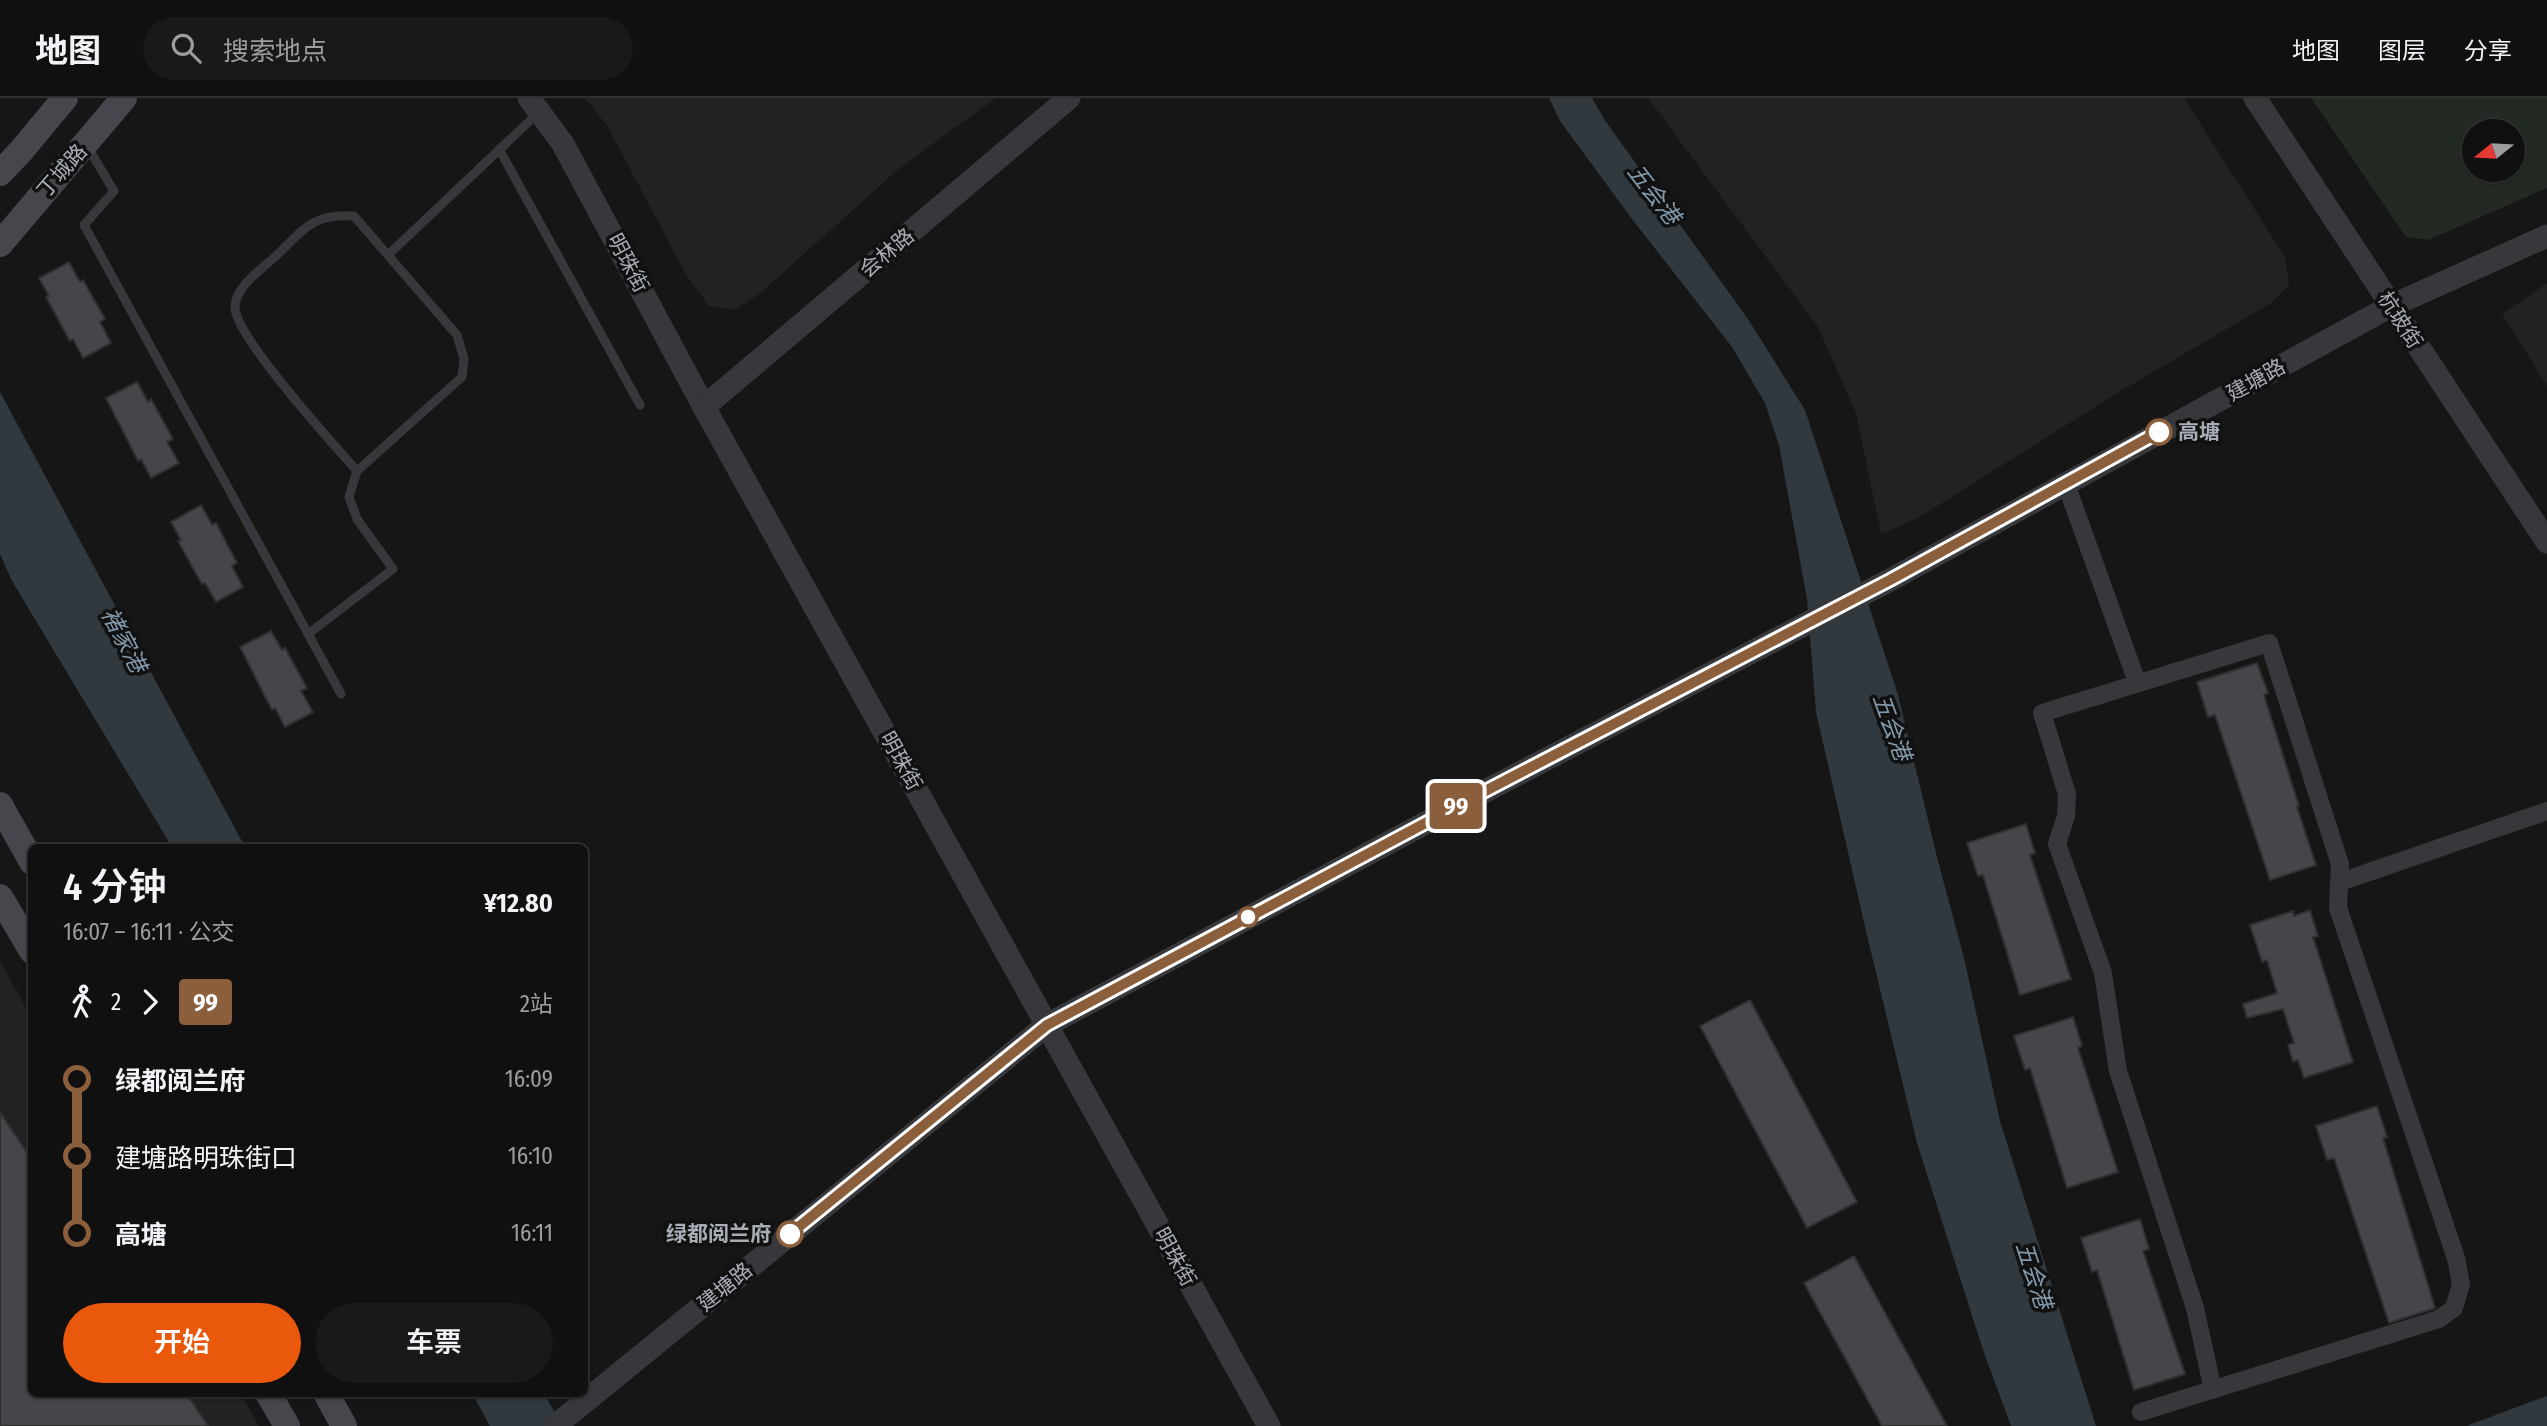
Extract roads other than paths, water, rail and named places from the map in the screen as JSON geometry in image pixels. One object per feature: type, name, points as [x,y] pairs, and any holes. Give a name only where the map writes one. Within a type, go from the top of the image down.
[{"type":"main road","name":"丁城路","points":[[0,173],[65,98]]},
{"type":"main road","name":"丁城路","points":[[0,244],[124,98]]},
{"type":"main road","points":[[0,805],[28,855]]},
{"type":"main road","points":[[0,897],[28,944]]},
{"type":"main road","points":[[270,1397],[287,1426]]},
{"type":"main road","points":[[328,1397],[344,1426]]},
{"type":"street","name":"会林路","points":[[704,407],[1069,98]]},
{"type":"street","name":"杭玻街","points":[[2255,98],[2547,542]]},
{"type":"street","name":"明珠街","points":[[534,105],[563,145],[704,407],[1269,1426]]},
{"type":"street","name":"建塘路","points":[[555,1426],[1047,1025],[1890,580],[2391,306],[2547,236]]},
{"type":"street","points":[[2066,484],[2137,682]]},
{"type":"street","points":[[2141,1412],[2213,1390],[2439,1319],[2454,1308],[2461,1284],[2456,1258],[2338,908],[2340,864],[2269,643],[2042,713],[2067,794],[2066,816],[2057,845],[2103,973],[2118,1071],[2196,1308],[2213,1390]]},
{"type":"street","points":[[2340,882],[2547,811]]},
{"type":"lane","points":[[388,255],[499,149],[534,105]]},
{"type":"lane","points":[[86,144],[114,191],[84,225],[341,694]]},
{"type":"lane","points":[[499,149],[640,405]]},
{"type":"lane","points":[[308,634],[393,569],[357,519],[349,497],[357,471],[462,377],[464,359],[457,335],[354,216],[333,214],[310,224],[239,291],[235,309],[240,327],[255,350],[357,471]]},
{"type":"water","name":"五会港","points":[[1549,98],[1592,98],[1606,122],[1748,319],[1805,410],[1898,695],[1964,958],[2000,1121],[2096,1426],[2011,1426],[1983,1350],[1917,1143],[1866,931],[1816,712],[1807,599],[1779,445],[1765,403],[1732,347],[1632,219],[1560,121]]},
{"type":"water","name":"褚家港","points":[[0,392],[243,844],[170,844],[12,581],[0,554]]},
{"type":"water","points":[[2547,1396],[2547,1426],[2466,1426]]},
{"type":"water","points":[[474,1397],[546,1397],[562,1426],[490,1426]]},
{"type":"place","name":"高塘","points":[[2159,432]]},
{"type":"place","name":"绿都阅兰府","points":[[790,1234]]}]
